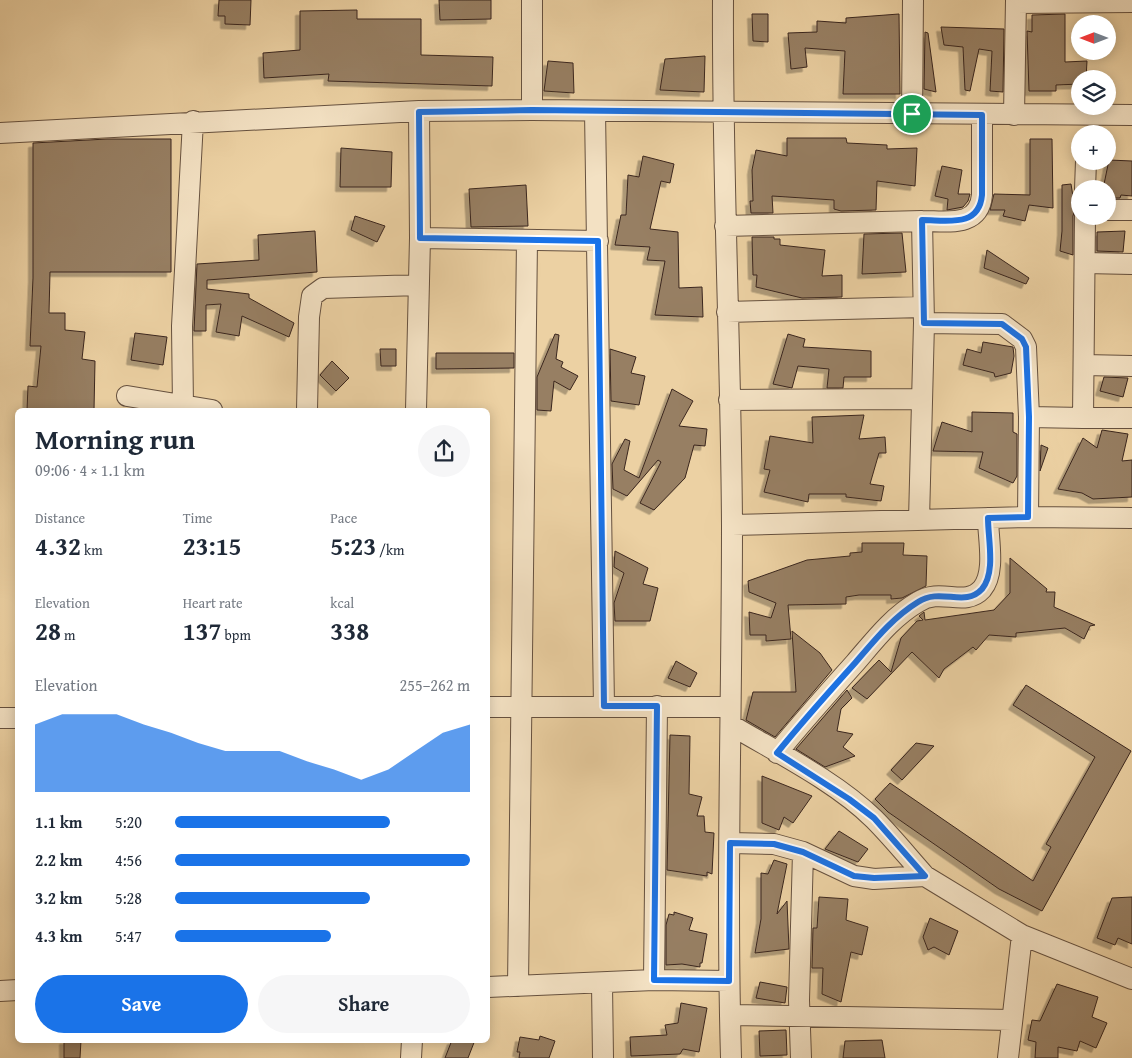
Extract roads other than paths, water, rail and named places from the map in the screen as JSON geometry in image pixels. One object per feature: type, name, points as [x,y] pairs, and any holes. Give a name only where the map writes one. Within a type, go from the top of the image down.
[{"type":"street","points":[[532,0],[532,110]]},
{"type":"street","points":[[723,0],[722,113],[732,525],[729,981],[731,1058]]},
{"type":"street","points":[[912,114],[913,0]]},
{"type":"street","points":[[1014,115],[1016,1],[1132,2]]},
{"type":"street","points":[[0,133],[419,112],[532,110],[1014,115],[1086,124],[1132,116]]},
{"type":"street","points":[[596,111],[604,706]]},
{"type":"street","points":[[416,408],[420,238],[419,112]]},
{"type":"street","points":[[725,226],[964,220],[976,214],[981,204],[982,115]]},
{"type":"street","points":[[183,407],[182,326],[192,122]]},
{"type":"street","points":[[1116,210],[1132,210]]},
{"type":"street","points":[[919,520],[923,315],[922,220]]},
{"type":"street","points":[[1083,418],[1085,225]]},
{"type":"street","points":[[420,238],[598,241]]},
{"type":"street","points":[[518,986],[527,240]]},
{"type":"street","points":[[1085,263],[1132,264]]},
{"type":"street","points":[[307,408],[308,317],[312,296],[323,288],[419,285]]},
{"type":"street","points":[[727,312],[923,315],[1002,324],[1013,331],[1022,339],[1026,347],[1029,417],[1028,517]]},
{"type":"street","points":[[1084,365],[1132,366]]},
{"type":"street","points":[[127,396],[193,408]]},
{"type":"street","points":[[729,400],[922,399]]},
{"type":"street","points":[[1029,417],[1132,418]]},
{"type":"street","points":[[732,525],[1028,517],[1132,518]]},
{"type":"street","points":[[777,753],[824,696],[892,621],[928,596],[944,595],[961,599],[974,595],[981,589],[989,578],[988,518]]},
{"type":"street","points":[[490,707],[657,706],[730,716],[777,753],[836,790],[874,818],[925,876],[1022,935],[1132,979]]},
{"type":"street","points":[[654,980],[657,706]]},
{"type":"street","points":[[0,718],[15,718]]},
{"type":"street","points":[[730,843],[774,844],[803,852],[854,876],[874,878],[925,876]]},
{"type":"street","points":[[801,1058],[799,1015],[803,852]]},
{"type":"street","points":[[1008,1058],[1022,935]]},
{"type":"street","points":[[490,987],[602,984],[654,980],[729,981]]},
{"type":"street","points":[[602,984],[602,1058]]},
{"type":"street","points":[[0,991],[15,990]]},
{"type":"street","points":[[730,1015],[1012,1020]]},
{"type":"street","points":[[411,1058],[412,1043]]}]
